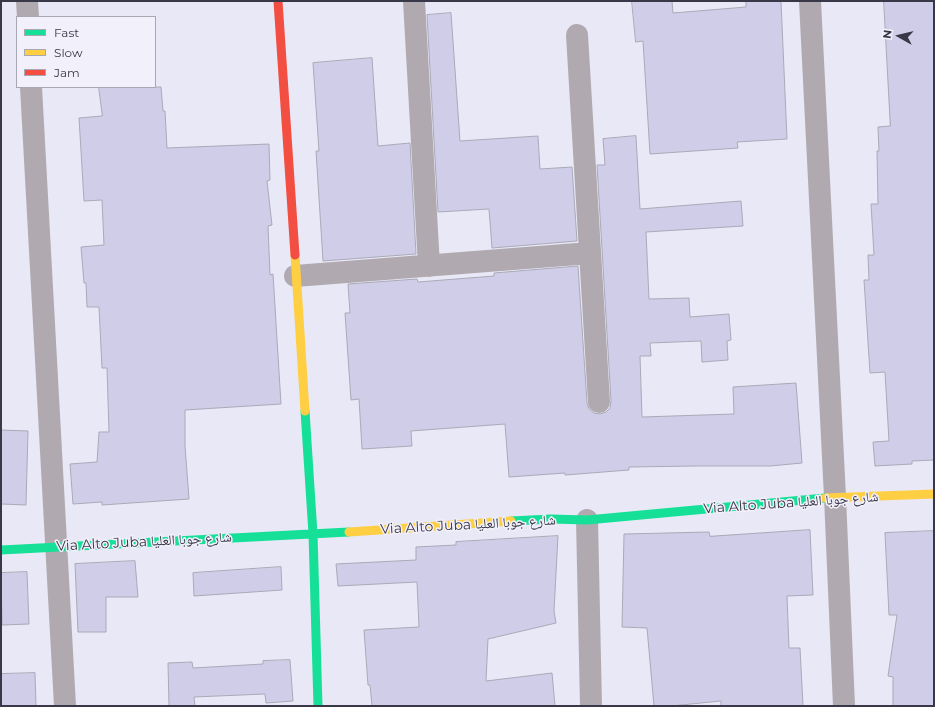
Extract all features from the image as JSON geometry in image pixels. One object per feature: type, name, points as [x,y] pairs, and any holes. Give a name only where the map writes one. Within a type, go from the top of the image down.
[{"type":"street","points":[[27,1],[28,16]]},
{"type":"street","points":[[278,1],[313,534],[318,706]]},
{"type":"street","points":[[414,1],[429,266]]},
{"type":"street","points":[[810,1],[836,497],[844,706]]},
{"type":"street","points":[[577,35],[599,402]]},
{"type":"street","points":[[31,88],[65,706]]},
{"type":"street","points":[[295,276],[590,253]]},
{"type":"street","name":"Via Alto Juba شارع جوبا العليا","points":[[1,550],[313,534],[551,519],[587,520],[836,497],[934,494]]},
{"type":"street","points":[[587,520],[591,706]]},
{"type":"building","points":[[632,1],[672,1],[673,13],[746,7],[746,1],[781,1],[787,139],[737,142],[738,148],[650,154],[643,41],[636,42]]},
{"type":"building","points":[[884,1],[934,1],[934,460],[912,461],[912,464],[875,466],[873,442],[889,441],[885,372],[870,373],[864,280],[869,280],[868,255],[874,255],[871,204],[878,204],[878,127],[890,126]]},
{"type":"building","points":[[451,13],[460,141],[538,136],[540,169],[572,167],[577,241],[492,248],[489,209],[438,212],[427,15]]},
{"type":"building","points":[[372,58],[378,146],[410,143],[416,254],[323,261],[316,151],[319,151],[313,63]]},
{"type":"building","points":[[161,87],[163,111],[165,111],[167,148],[269,144],[270,180],[267,181],[272,225],[268,226],[270,275],[273,274],[281,404],[185,410],[185,446],[189,499],[102,505],[102,502],[73,504],[70,464],[97,462],[99,432],[109,432],[107,368],[102,368],[99,307],[87,307],[86,283],[84,283],[81,247],[104,245],[102,200],[84,201],[79,118],[102,116],[99,88]]},
{"type":"building","points":[[636,136],[640,209],[741,201],[743,226],[646,232],[649,299],[689,298],[690,317],[729,314],[731,340],[727,341],[728,360],[702,362],[701,341],[650,343],[651,356],[640,356],[642,417],[734,414],[733,387],[796,383],[802,463],[770,466],[629,467],[629,470],[565,475],[565,473],[509,477],[505,424],[411,431],[412,446],[362,449],[359,399],[351,400],[345,313],[350,313],[348,284],[417,279],[418,282],[494,276],[494,273],[578,266],[587,403],[589,409],[594,413],[600,414],[606,412],[610,408],[611,401],[597,165],[605,165],[603,139]]},
{"type":"building","points":[[1,430],[28,431],[26,505],[1,504]]},
{"type":"building","points":[[810,530],[813,595],[787,596],[789,648],[800,648],[803,706],[721,706],[721,701],[671,706],[654,706],[647,628],[622,627],[624,534],[709,532],[710,536]]},
{"type":"building","points":[[934,531],[934,706],[893,706],[893,677],[888,676],[897,615],[889,615],[885,533]]},
{"type":"building","points":[[558,536],[554,611],[556,623],[488,639],[486,681],[552,673],[555,706],[372,706],[370,685],[368,685],[364,630],[419,627],[417,582],[338,586],[336,564],[416,560],[416,547],[456,545],[456,542]]},
{"type":"building","points":[[135,561],[138,597],[106,597],[106,632],[78,632],[75,564]]},
{"type":"building","points":[[281,567],[282,590],[194,596],[193,573]]},
{"type":"building","points":[[27,572],[29,624],[2,625],[1,573]]},
{"type":"building","points":[[290,660],[293,701],[266,703],[265,694],[194,697],[195,706],[169,706],[168,663],[192,662],[193,668],[263,664],[263,661]]},
{"type":"building","points":[[35,673],[36,706],[1,706],[1,674]]},
{"type":"traffic: fast","points":[[305,411],[313,534],[318,706]]},
{"type":"traffic: fast","points":[[511,521],[551,519],[587,520],[825,498]]},
{"type":"traffic: fast","points":[[1,550],[349,532]]},
{"type":"traffic: slow","points":[[295,255],[305,411]]},
{"type":"traffic: slow","points":[[825,498],[934,494]]},
{"type":"traffic: slow","points":[[349,532],[511,521]]},
{"type":"traffic: jam","points":[[278,1],[295,255]]}]
